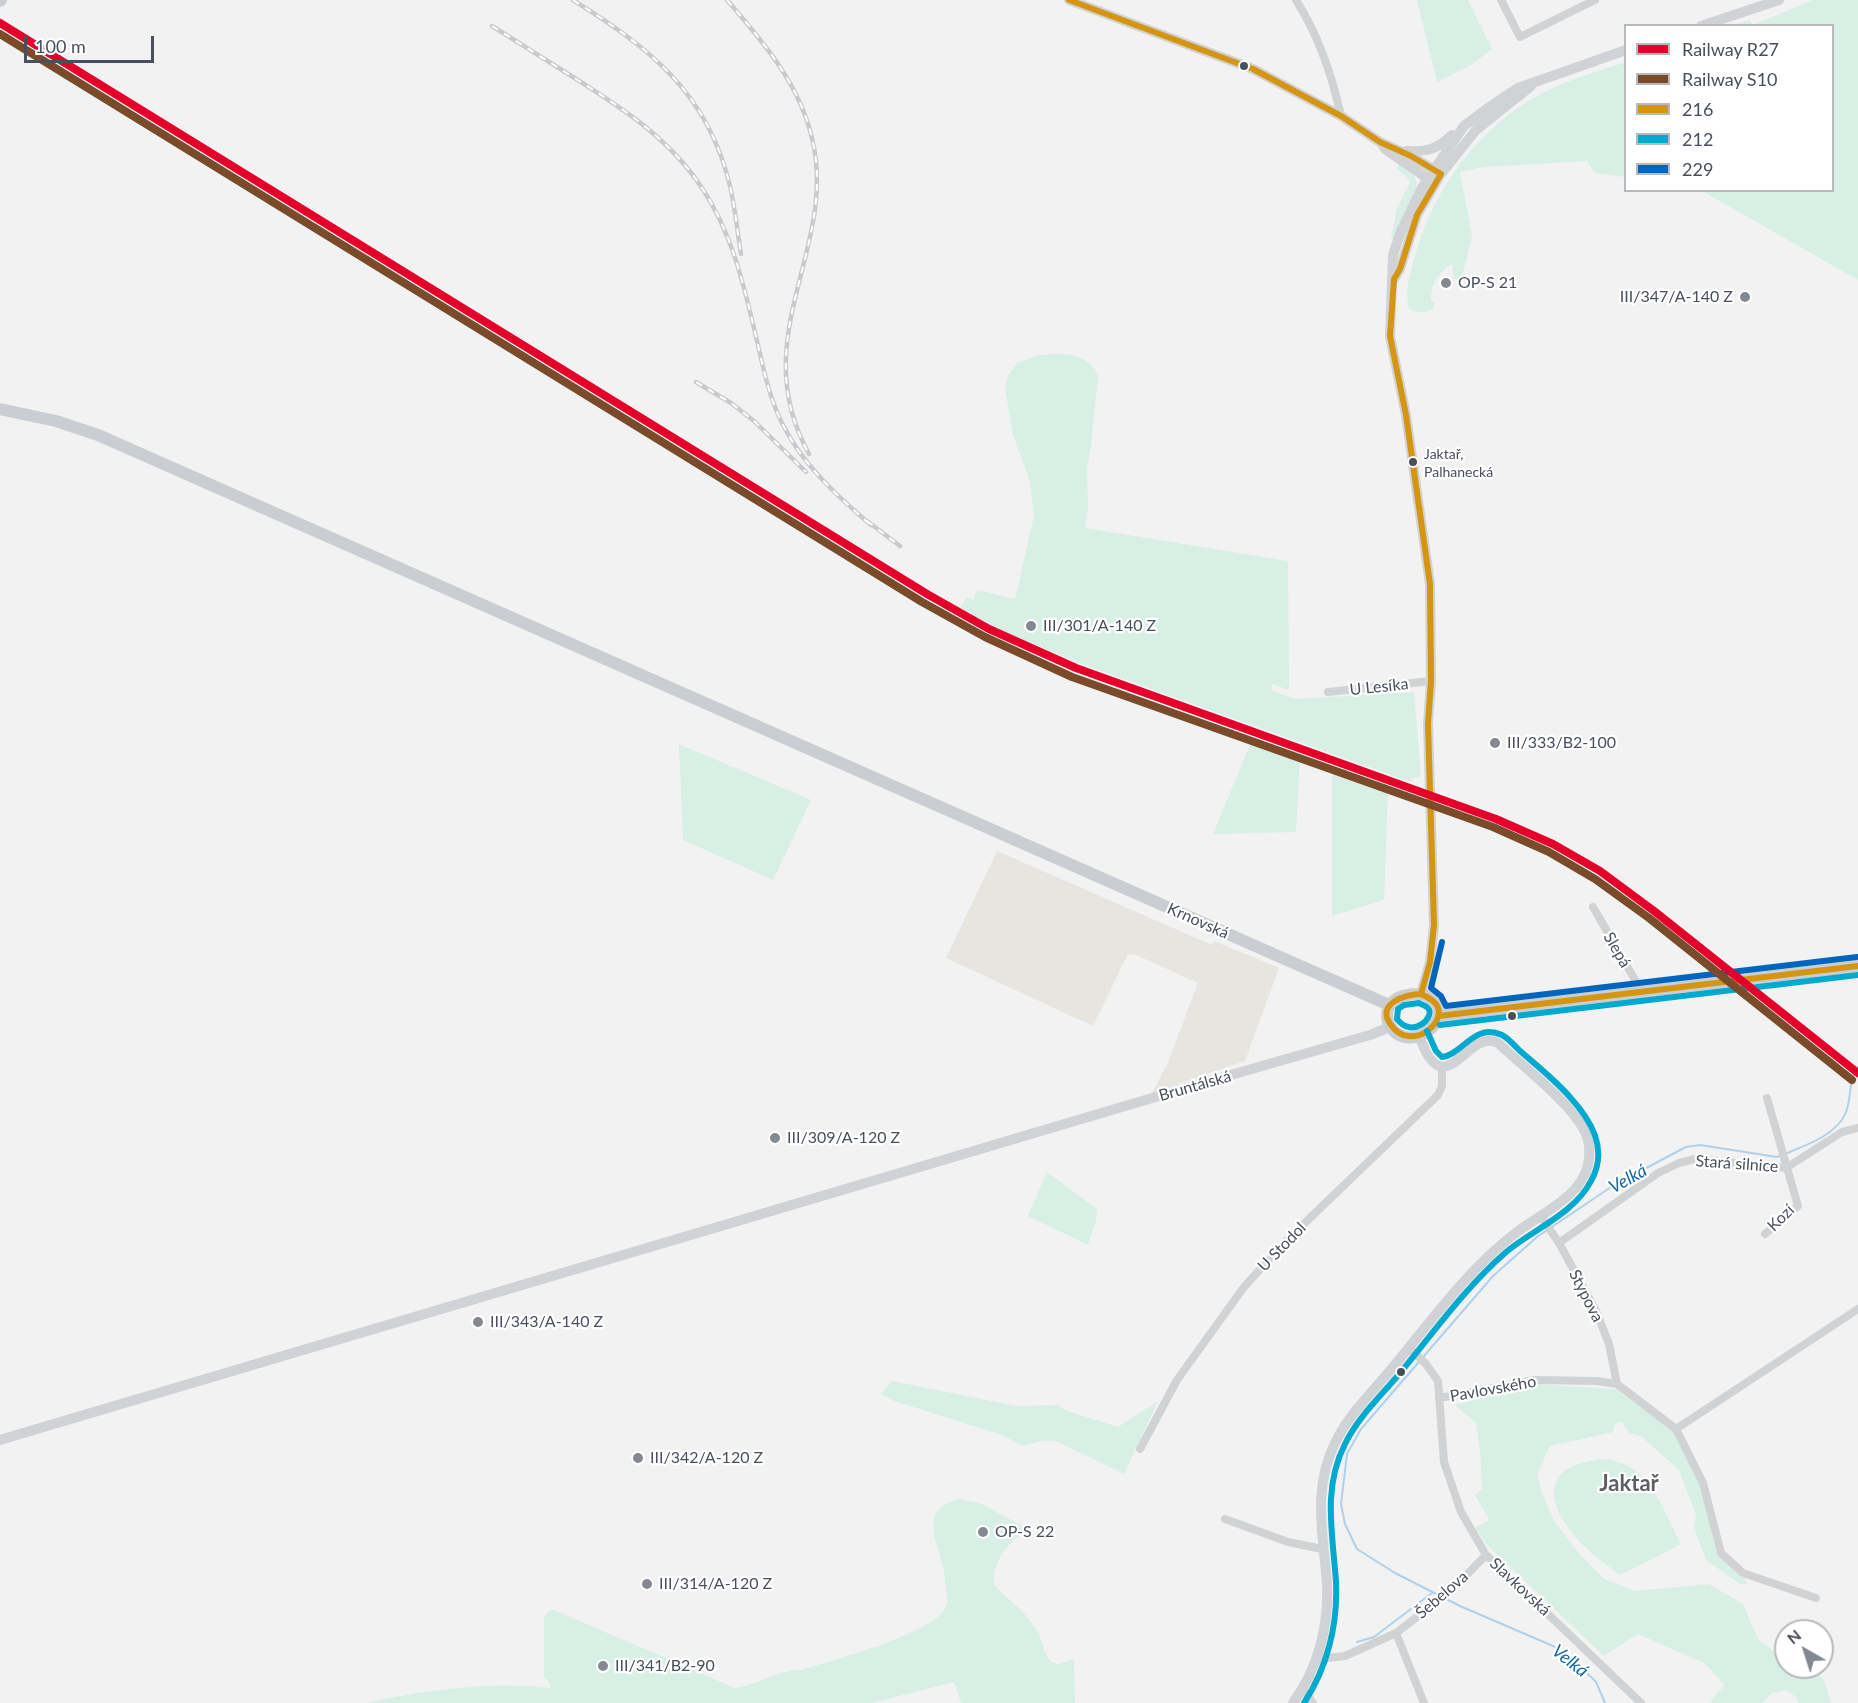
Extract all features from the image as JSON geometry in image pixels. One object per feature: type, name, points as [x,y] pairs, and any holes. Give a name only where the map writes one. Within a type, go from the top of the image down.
[{"type":"main road","name":"Krnovská","points":[[0,409],[56,421],[98,435],[1389,1005]]},
{"type":"main road","points":[[1439,1016],[1858,966]]},
{"type":"main road","points":[[1421,994],[1435,1003],[1439,1016],[1432,1030],[1419,1035],[1402,1036],[1390,1027],[1387,1017],[1389,1005],[1397,997],[1421,994]]},
{"type":"street","points":[[1069,0],[1253,69],[1400,150],[1434,177]]},
{"type":"street","points":[[1296,0],[1324,56],[1334,82],[1341,116]]},
{"type":"street","points":[[1501,0],[1520,37],[1595,0]]},
{"type":"street","points":[[1707,24],[1779,0]]},
{"type":"street","points":[[1400,150],[1420,151],[1437,148],[1518,88],[1624,51]]},
{"type":"street","points":[[1434,177],[1476,130],[1522,95],[1533,83]]},
{"type":"street","points":[[1421,994],[1432,952],[1435,918],[1429,748],[1430,584],[1406,415],[1390,336],[1394,279],[1391,270],[1401,231],[1464,126]]},
{"type":"street","points":[[1380,141],[1385,149],[1434,177]]},
{"type":"street","name":"U Lesíka","points":[[1328,692],[1431,681]]},
{"type":"street","name":"Slepá","points":[[1593,907],[1642,992]]},
{"type":"street","name":"Bruntálská","points":[[0,1440],[1360,1038],[1390,1027]]},
{"type":"street","points":[[1293,1703],[1318,1659],[1326,1609],[1327,1584],[1322,1549],[1321,1494],[1329,1454],[1337,1438],[1349,1421],[1413,1351],[1449,1300],[1496,1250],[1542,1218],[1581,1183],[1585,1175],[1589,1148],[1586,1135],[1579,1122],[1559,1099],[1495,1041],[1482,1041],[1454,1063],[1442,1066],[1428,1058],[1419,1035]]},
{"type":"street","name":"U Stodol","points":[[1140,1449],[1177,1380],[1244,1287],[1285,1242],[1438,1095],[1442,1086],[1442,1066]]},
{"type":"street","points":[[1767,1098],[1785,1165]]},
{"type":"street","name":"Stará silnice","points":[[1557,1240],[1659,1173],[1679,1163],[1695,1159],[1785,1165],[1842,1132],[1858,1128]]},
{"type":"street","name":"Kozí","points":[[1765,1234],[1798,1206],[1785,1165]]},
{"type":"street","name":"Stypova","points":[[1542,1218],[1557,1240],[1596,1311],[1609,1344],[1617,1384]]},
{"type":"street","points":[[1676,1429],[1858,1309]]},
{"type":"street","name":"Slavkovská","points":[[1413,1351],[1438,1381],[1444,1462],[1461,1512],[1486,1554],[1641,1703]]},
{"type":"street","name":"Pavlovského","points":[[1439,1398],[1534,1380],[1597,1381],[1617,1384]]},
{"type":"street","points":[[1617,1384],[1676,1429],[1703,1483],[1722,1553],[1743,1573],[1816,1598]]},
{"type":"street","points":[[1225,1519],[1288,1542],[1322,1549]]},
{"type":"street","name":"Šebelova","points":[[1318,1659],[1345,1656],[1396,1633],[1451,1591],[1486,1554]]},
{"type":"street","points":[[1396,1633],[1424,1703]]},
{"type":"street","points":[[1303,1689],[1313,1703]]},
{"type":"shaded area","points":[[997,851],[1212,945],[1214,941],[1279,968],[1245,1061],[1152,1093],[1168,1062],[1198,983],[1136,955],[1128,954],[1093,1026],[946,958]]},
{"type":"green space","points":[[1417,0],[1468,0],[1492,49],[1471,65],[1437,82]]},
{"type":"green space","points":[[1812,0],[1858,0],[1858,280],[1704,192],[1834,192],[1834,24],[1755,24]]},
{"type":"green space","points":[[1750,20],[1752,24],[1736,24]]},
{"type":"green space","points":[[1624,62],[1624,177],[1595,173],[1587,161],[1485,167],[1460,172],[1472,236],[1463,273],[1457,281],[1453,275],[1453,265],[1450,265],[1438,276],[1433,285],[1431,301],[1435,303],[1433,309],[1421,312],[1409,309],[1407,293],[1409,277],[1418,246],[1439,196],[1454,173],[1489,131],[1533,98],[1565,82]]},
{"type":"green space","points":[[1399,163],[1415,177],[1417,189],[1397,239],[1391,239],[1397,208],[1410,183],[1407,177],[1397,169]]},
{"type":"green space","points":[[1066,354],[1079,358],[1091,365],[1098,377],[1087,468],[1088,507],[1085,528],[1288,561],[1289,690],[1272,684],[1271,690],[1295,699],[1414,692],[1421,777],[1413,778],[1411,782],[1090,667],[1006,633],[960,607],[967,597],[973,600],[977,590],[1015,599],[1034,516],[1030,481],[1013,435],[1005,388],[1008,376],[1017,363],[1036,356]]},
{"type":"green space","points":[[1251,742],[1300,756],[1296,832],[1213,834]]},
{"type":"green space","points":[[679,744],[811,800],[773,880],[683,840]]},
{"type":"green space","points":[[1332,767],[1388,788],[1384,900],[1332,916]]},
{"type":"green space","points":[[1047,1172],[1097,1209],[1096,1221],[1088,1245],[1028,1216]]},
{"type":"green space","points":[[892,1381],[1016,1406],[1058,1405],[1068,1411],[1118,1427],[1158,1401],[1124,1474],[1056,1441],[1042,1441],[1022,1446],[1002,1435],[894,1401],[881,1394]]},
{"type":"green space","points":[[1531,1384],[1616,1389],[1672,1430],[1700,1484],[1716,1551],[1744,1577],[1747,1584],[1740,1584],[1706,1560],[1694,1528],[1696,1515],[1679,1470],[1641,1436],[1629,1433],[1622,1422],[1615,1423],[1613,1432],[1550,1446],[1537,1474],[1553,1519],[1577,1551],[1604,1579],[1635,1591],[1709,1584],[1743,1604],[1758,1639],[1774,1651],[1774,1679],[1823,1679],[1831,1703],[1798,1703],[1796,1697],[1786,1690],[1772,1693],[1762,1703],[1712,1703],[1710,1701],[1725,1685],[1704,1663],[1638,1634],[1604,1656],[1490,1548],[1475,1528],[1489,1520],[1475,1495],[1482,1489],[1476,1423],[1455,1405]]},
{"type":"green space","points":[[1601,1459],[1617,1461],[1642,1477],[1652,1488],[1681,1544],[1620,1575],[1578,1539],[1564,1522],[1555,1502],[1556,1482],[1562,1473],[1575,1465]]},
{"type":"green space","points":[[958,1499],[980,1503],[1026,1528],[999,1559],[994,1576],[995,1586],[1034,1625],[1051,1662],[1058,1664],[1074,1659],[1075,1703],[961,1703],[954,1682],[872,1703],[366,1703],[412,1694],[481,1686],[550,1688],[550,1684],[544,1677],[544,1618],[549,1611],[554,1610],[735,1688],[784,1672],[801,1670],[857,1653],[902,1637],[922,1627],[937,1617],[946,1607],[948,1598],[935,1539],[934,1519],[945,1504]]},
{"type":"waterway","name":"Velká","points":[[1787,1153],[1821,1138],[1842,1120],[1848,1106],[1853,1077],[1858,1067]]},
{"type":"waterway","name":"Velká","points":[[1605,1703],[1596,1682],[1576,1662],[1553,1646],[1460,1606],[1395,1573],[1357,1549],[1345,1524],[1341,1504],[1347,1454],[1361,1429],[1493,1276],[1537,1237],[1614,1185],[1686,1147],[1700,1145],[1777,1157],[1781,1155]]},
{"type":"waterway","points":[[1357,1642],[1374,1637],[1432,1593]]},
{"type":"railway","points":[[573,0],[626,35],[649,54],[689,97],[719,150],[731,191],[741,254]]},
{"type":"railway","points":[[727,0],[754,32],[789,81],[806,118],[812,138],[817,178],[814,217],[796,293],[789,332],[786,371],[792,411],[809,454]]},
{"type":"railway","points":[[492,26],[644,125],[689,170],[713,206],[737,264],[768,385],[782,423],[810,466],[833,491],[871,525]]},
{"type":"railway","points":[[696,382],[731,403],[754,421],[806,472]]},
{"type":"railway","points":[[867,521],[900,546]]},
{"type":"rail line","name":"R27","points":[[0,23],[927,594],[989,629],[1076,668],[1496,819],[1553,844],[1600,871],[1654,911],[1858,1073]]},
{"type":"rail line","name":"S10","points":[[0,34],[922,602],[985,637],[1072,677],[1493,827],[1549,852],[1595,879],[1649,918],[1852,1080]]},
{"type":"transit line","name":"216","points":[[1069,0],[1253,69],[1341,116],[1380,142],[1411,156],[1441,174],[1417,215],[1400,269],[1394,279],[1390,336],[1406,415],[1430,584],[1431,681],[1428,724],[1434,925],[1430,962],[1421,994]]},
{"type":"transit line","name":"229","points":[[1442,942],[1431,988],[1441,996],[1446,1006],[1857,957]]},
{"type":"transit line","name":"216","points":[[1439,1016],[1858,966]]},
{"type":"transit line","name":"212","points":[[1440,1025],[1858,975]]},
{"type":"transit line","name":"216","points":[[1421,994],[1432,1000],[1438,1008],[1438,1016],[1434,1024],[1428,1031],[1419,1035],[1409,1036],[1400,1033],[1387,1018],[1389,1006],[1400,998],[1421,994]]},
{"type":"transit line","name":"212","points":[[1419,1003],[1427,1007],[1430,1012],[1426,1021],[1416,1027],[1403,1025],[1397,1019],[1398,1009],[1404,1005],[1419,1003]]},
{"type":"transit line","name":"212","points":[[1304,1703],[1325,1661],[1333,1630],[1336,1582],[1331,1530],[1331,1495],[1338,1461],[1350,1434],[1476,1281],[1505,1253],[1574,1203],[1584,1193],[1596,1169],[1598,1146],[1584,1115],[1557,1084],[1506,1038],[1494,1033],[1483,1033],[1475,1036],[1452,1054],[1442,1057],[1436,1051],[1427,1031]]},
{"type":"place","name":"OP-S 21","points":[[1446,283]]},
{"type":"place","name":"III/347/A-140 Z","points":[[1745,297]]},
{"type":"place","name":"Jaktař, Palhanecká","points":[[1413,462]]},
{"type":"place","name":"III/301/A-140 Z","points":[[1031,626]]},
{"type":"place","name":"III/333/B2-100","points":[[1495,743]]},
{"type":"place","name":"III/309/A-120 Z","points":[[775,1138]]},
{"type":"place","name":"III/343/A-140 Z","points":[[478,1322]]},
{"type":"place","name":"III/342/A-120 Z","points":[[638,1458]]},
{"type":"place","name":"OP-S 22","points":[[983,1532]]},
{"type":"place","name":"III/314/A-120 Z","points":[[647,1584]]},
{"type":"place","name":"III/341/B2-90","points":[[603,1666]]},
{"type":"district","name":"Jaktař","points":[[1629,1484]]}]
